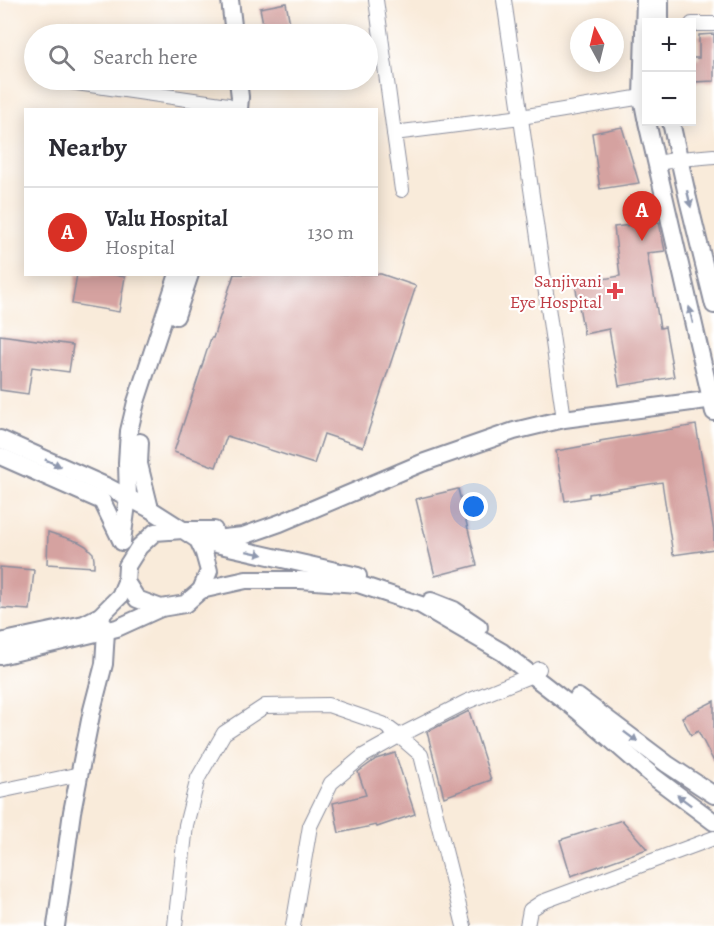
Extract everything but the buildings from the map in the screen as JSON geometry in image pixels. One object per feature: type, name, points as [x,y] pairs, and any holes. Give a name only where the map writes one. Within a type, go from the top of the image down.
[{"type":"street","points":[[218,0],[221,24]]},
{"type":"street","points":[[230,0],[233,24]]},
{"type":"street","points":[[375,0],[402,190]]},
{"type":"street","points":[[504,0],[564,419]]},
{"type":"street","points":[[645,0],[649,18]]},
{"type":"street","points":[[653,18],[660,0]]},
{"type":"street","points":[[696,24],[714,24]]},
{"type":"street","points":[[119,90],[232,108]]},
{"type":"street","points":[[229,90],[232,108]]},
{"type":"street","points":[[232,108],[240,97],[239,90]]},
{"type":"street","points":[[394,133],[521,117],[642,97]]},
{"type":"street","points":[[198,540],[243,536],[280,523],[422,462],[514,431],[564,419],[713,404],[649,126]]},
{"type":"street","points":[[673,126],[714,305]]},
{"type":"street","points":[[658,163],[714,156]]},
{"type":"street","points":[[161,608],[137,599],[127,574],[122,542],[128,497],[129,431],[177,276]]},
{"type":"street","points":[[150,509],[139,464],[141,433],[147,404],[189,276]]},
{"type":"street","points":[[0,439],[128,497],[198,540],[383,581],[454,610],[536,672],[714,795]]},
{"type":"street","points":[[0,456],[102,501],[122,542]]},
{"type":"street","points":[[56,926],[72,812],[92,710],[104,664],[103,623],[120,597],[139,547],[155,532],[231,530],[280,523]]},
{"type":"street","points":[[0,642],[84,624],[103,623],[117,628],[161,608],[185,604],[201,590],[209,571],[198,540]]},
{"type":"street","points":[[201,590],[246,580],[300,580],[358,584],[421,605],[536,672],[654,777],[714,822]]},
{"type":"street","points":[[0,656],[103,623]]},
{"type":"street","points":[[293,926],[310,826],[331,783],[363,756],[399,735],[466,702],[536,672]]},
{"type":"street","points":[[175,926],[186,825],[198,778],[224,733],[265,706],[328,705],[383,724],[421,755],[464,926]]},
{"type":"street","points":[[0,791],[80,774]]},
{"type":"street","points":[[527,926],[530,910],[542,902],[714,838]]},
{"type":"place","name":"Valu Hospital","points":[[642,241]]},
{"type":"place","name":"Sanjivani Eye Hospital","points":[[615,291]]}]
